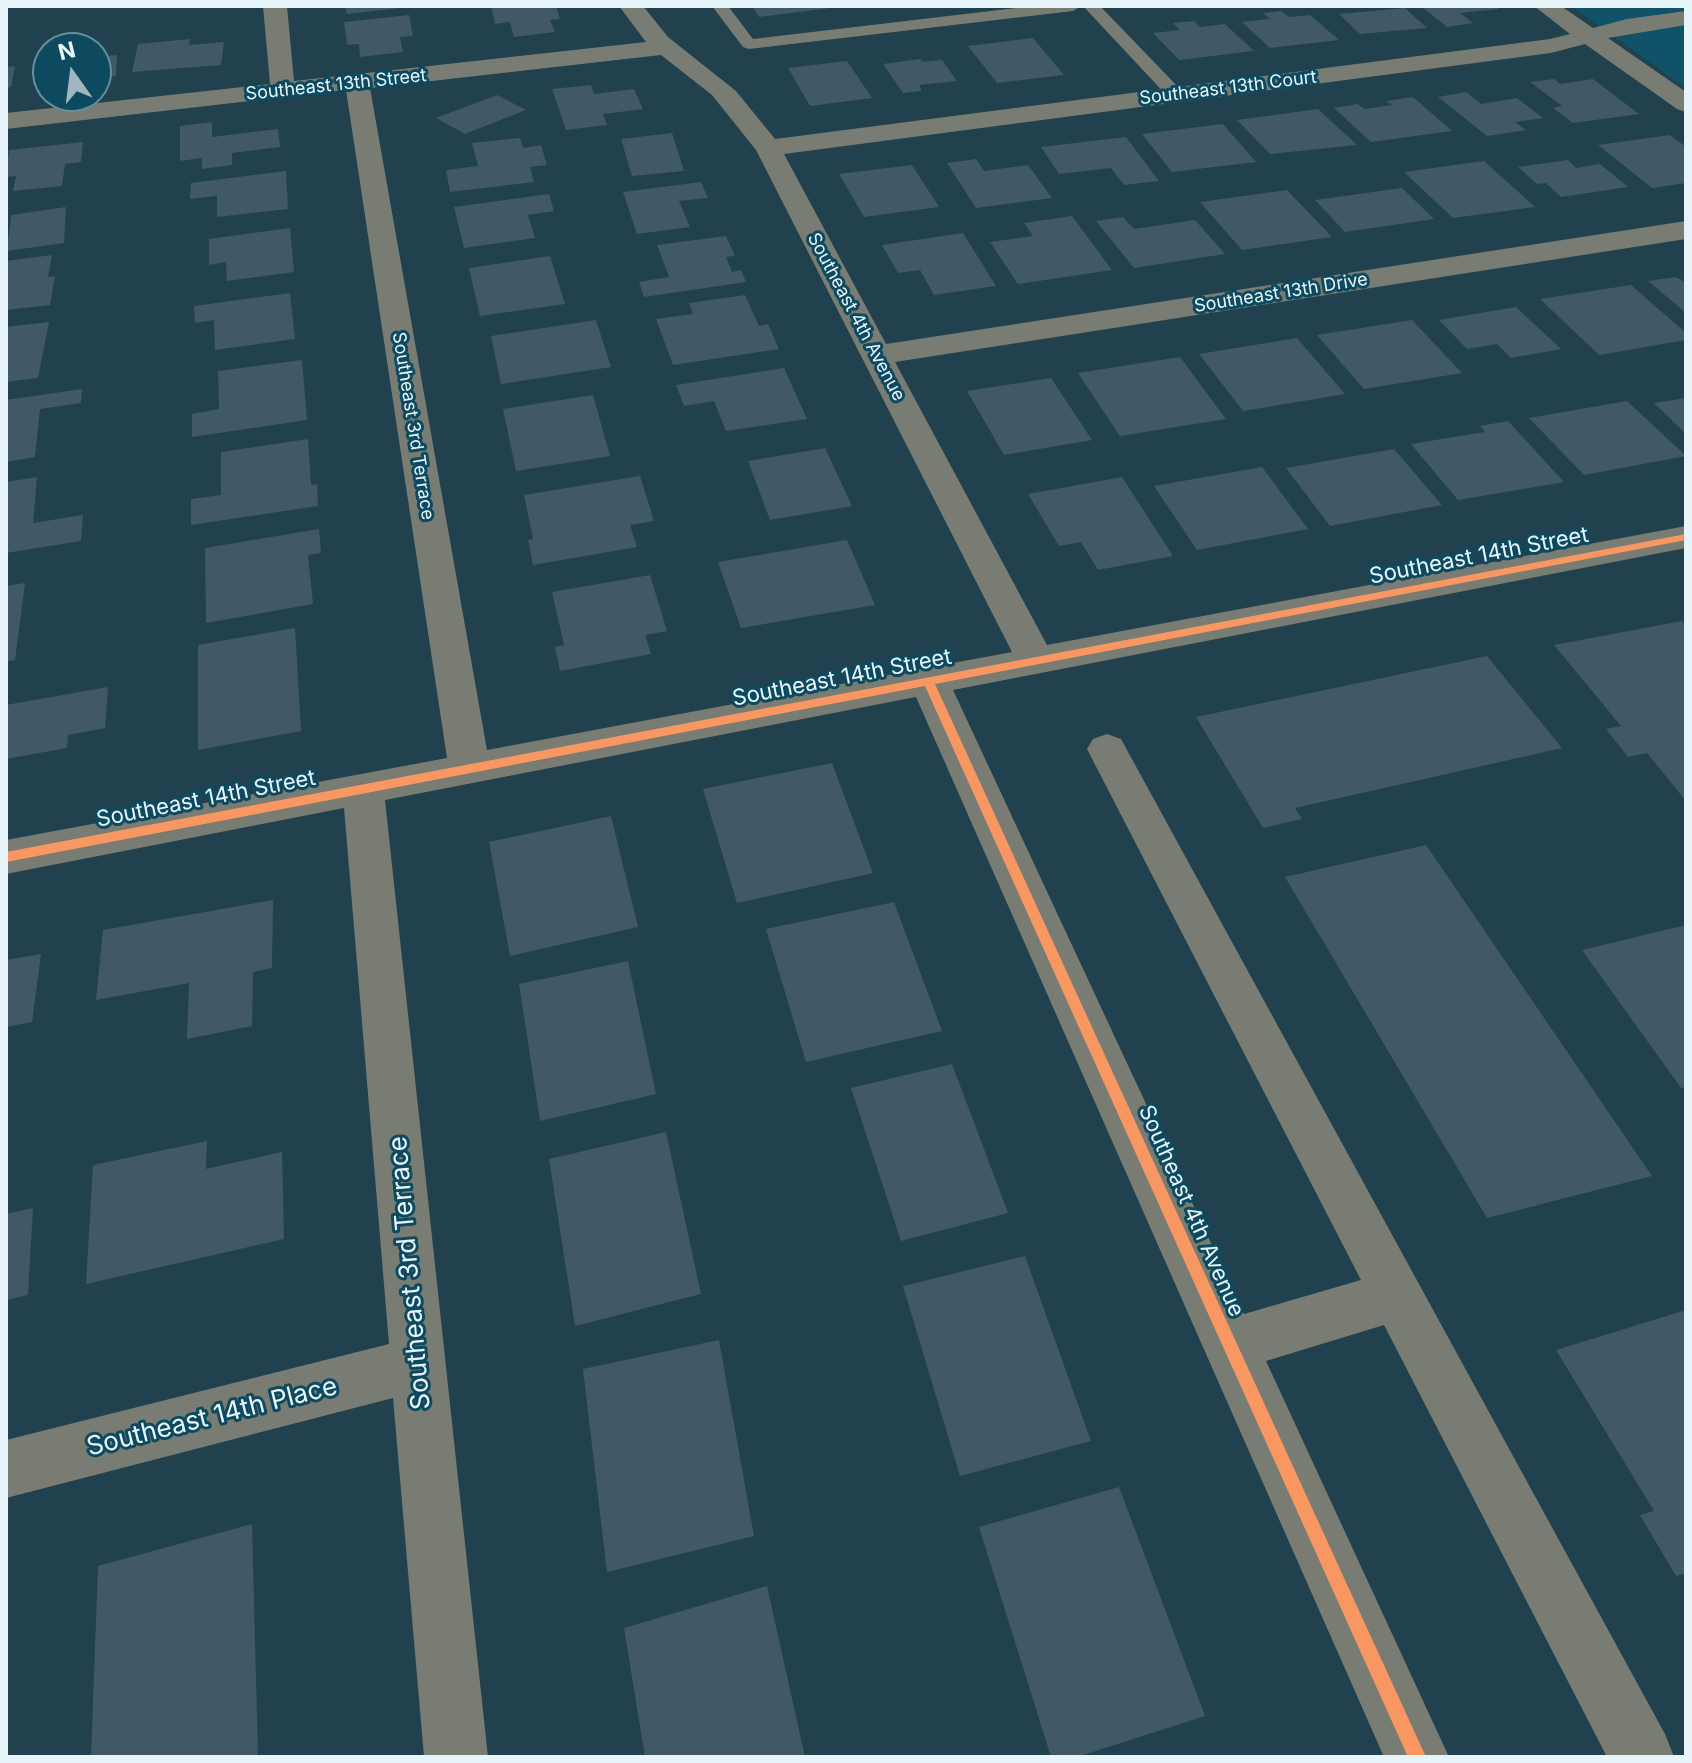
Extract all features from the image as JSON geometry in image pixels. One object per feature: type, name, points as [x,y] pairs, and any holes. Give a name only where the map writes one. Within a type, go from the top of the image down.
[{"type":"street","points":[[275,6],[283,91]]},
{"type":"street","name":"Southeast 4th Avenue","points":[[631,6],[638,21],[666,47],[722,90],[768,148],[1037,663]]},
{"type":"street","points":[[1546,6],[1686,104]]},
{"type":"street","name":"Southeast 13th Court","points":[[768,148],[1551,46],[1627,26],[1686,18]]},
{"type":"street","name":"Southeast 13th Street","points":[[6,121],[666,47]]},
{"type":"street","name":"Southeast 3rd Terrace","points":[[357,82],[470,770]]},
{"type":"street","name":"Southeast 13th Drive","points":[[877,355],[1686,230]]},
{"type":"street","name":"Southeast 14th Street","points":[[6,857],[1685,538]]},
{"type":"street","name":"Southeast 4th Avenue","points":[[929,682],[1417,1757]]},
{"type":"street","points":[[1107,749],[1642,1757]]},
{"type":"street","name":"Southeast 3rd Terrace","points":[[363,789],[456,1757]]},
{"type":"street","points":[[1230,1345],[1396,1296]]},
{"type":"street","name":"Southeast 14th Place","points":[[6,1469],[418,1364]]},
{"type":"lane","points":[[720,6],[749,44],[1073,6]]},
{"type":"lane","points":[[1091,6],[1176,95]]},
{"type":"shaded area","points":[[1571,6],[1686,6],[1686,88],[1585,16]]},
{"type":"building","points":[[345,6],[401,6],[401,8],[347,14]]},
{"type":"building","points":[[491,6],[556,6],[560,19],[550,20],[555,32],[514,37],[510,22],[495,24]]},
{"type":"building","points":[[752,6],[831,6],[831,8],[759,17]]},
{"type":"building","points":[[1421,6],[1496,6],[1499,9],[1460,13],[1473,23],[1447,27]]},
{"type":"building","points":[[1405,8],[1427,28],[1360,34],[1339,14]]},
{"type":"building","points":[[1281,11],[1289,17],[1310,15],[1339,40],[1270,48],[1242,22],[1270,19],[1263,13]]},
{"type":"building","points":[[409,15],[413,36],[400,37],[403,52],[360,57],[359,44],[347,45],[344,22]]},
{"type":"building","points":[[1194,21],[1200,27],[1225,24],[1254,51],[1179,60],[1153,33],[1180,30],[1173,23]]},
{"type":"building","points":[[1033,38],[1064,75],[997,83],[968,46]]},
{"type":"building","points":[[190,39],[189,45],[224,42],[221,65],[132,72],[138,44]]},
{"type":"building","points":[[112,55],[117,55],[116,76],[112,76]]},
{"type":"building","points":[[920,59],[922,62],[942,60],[957,81],[919,85],[922,91],[903,93],[883,64]]},
{"type":"building","points":[[847,61],[872,98],[810,106],[788,68]]},
{"type":"building","points":[[15,66],[11,87],[6,88],[6,67]]},
{"type":"building","points":[[1554,79],[1560,84],[1593,79],[1639,114],[1573,123],[1553,108],[1562,106],[1530,82]]},
{"type":"building","points":[[591,85],[594,94],[634,89],[643,109],[603,114],[607,125],[566,130],[552,89]]},
{"type":"building","points":[[1466,92],[1481,104],[1517,98],[1543,118],[1515,122],[1526,130],[1487,136],[1438,97]]},
{"type":"building","points":[[497,95],[526,110],[465,134],[436,118]]},
{"type":"building","points":[[1413,97],[1452,131],[1371,142],[1334,108],[1358,104],[1364,109],[1392,105],[1386,101]]},
{"type":"building","points":[[1318,109],[1357,145],[1270,154],[1237,120]]},
{"type":"building","points":[[212,122],[212,137],[278,129],[280,147],[232,153],[232,165],[202,169],[202,158],[180,161],[180,126]]},
{"type":"building","points":[[1223,124],[1256,162],[1172,172],[1142,134]]},
{"type":"building","points":[[672,133],[684,171],[632,176],[621,139]]},
{"type":"building","points":[[1670,135],[1686,147],[1686,183],[1652,188],[1598,145]]},
{"type":"building","points":[[1126,137],[1159,181],[1124,185],[1111,168],[1059,174],[1041,147]]},
{"type":"building","points":[[520,138],[523,148],[541,145],[547,165],[530,167],[534,182],[450,192],[446,170],[478,166],[472,143]]},
{"type":"building","points":[[83,142],[81,162],[65,164],[62,186],[13,191],[16,176],[6,177],[9,150]]},
{"type":"building","points":[[976,159],[984,171],[1028,165],[1052,198],[976,208],[947,163]]},
{"type":"building","points":[[1568,160],[1576,168],[1600,164],[1628,187],[1561,197],[1546,183],[1537,184],[1518,167]]},
{"type":"building","points":[[1484,161],[1535,207],[1453,218],[1404,172]]},
{"type":"building","points":[[912,165],[939,207],[864,217],[839,174]]},
{"type":"building","points":[[286,171],[288,209],[217,217],[217,196],[190,199],[191,183]]},
{"type":"building","points":[[701,182],[708,198],[679,201],[690,227],[637,234],[623,192]]},
{"type":"building","points":[[1402,188],[1434,219],[1345,232],[1315,200]]},
{"type":"building","points":[[1287,190],[1332,237],[1242,250],[1200,202]]},
{"type":"building","points":[[549,194],[554,211],[528,215],[535,238],[464,248],[454,207]]},
{"type":"building","points":[[66,207],[64,243],[7,251],[11,215]]},
{"type":"building","points":[[1072,216],[1112,270],[1018,284],[990,242],[1033,236],[1024,223]]},
{"type":"building","points":[[1123,217],[1134,229],[1195,220],[1225,254],[1134,268],[1096,221]]},
{"type":"building","points":[[290,228],[294,272],[227,281],[226,262],[209,265],[209,239]]},
{"type":"building","points":[[963,233],[996,286],[934,295],[920,270],[898,273],[882,245]]},
{"type":"building","points":[[726,236],[735,256],[726,257],[732,272],[741,270],[746,282],[644,297],[639,282],[669,277],[657,245]]},
{"type":"building","points":[[52,255],[48,277],[55,276],[50,305],[6,310],[6,261]]},
{"type":"building","points":[[550,256],[565,304],[480,316],[469,268]]},
{"type":"building","points":[[1676,277],[1686,283],[1686,313],[1648,281]]},
{"type":"building","points":[[1631,285],[1686,333],[1686,340],[1599,355],[1540,299]]},
{"type":"building","points":[[290,293],[295,339],[215,350],[214,320],[195,323],[194,306]]},
{"type":"building","points":[[745,295],[759,326],[768,324],[779,349],[673,365],[656,319],[693,314],[689,303]]},
{"type":"building","points":[[1516,307],[1561,349],[1511,358],[1497,344],[1467,349],[1439,320]]},
{"type":"building","points":[[596,320],[611,367],[501,384],[491,336]]},
{"type":"building","points":[[1412,320],[1462,373],[1364,389],[1317,335]]},
{"type":"building","points":[[49,322],[38,378],[6,382],[6,327]]},
{"type":"building","points":[[1297,338],[1345,394],[1243,411],[1199,354]]},
{"type":"building","points":[[1180,357],[1226,419],[1120,436],[1078,373]]},
{"type":"building","points":[[302,360],[307,420],[192,437],[192,414],[219,409],[218,371]]},
{"type":"building","points":[[784,368],[807,419],[726,431],[714,401],[684,406],[676,385]]},
{"type":"building","points":[[1051,378],[1092,440],[1004,455],[967,391]]},
{"type":"building","points":[[82,389],[81,403],[40,409],[35,457],[6,462],[6,400]]},
{"type":"building","points":[[593,395],[610,456],[516,471],[503,409]]},
{"type":"building","points":[[1686,398],[1686,434],[1654,403]]},
{"type":"building","points":[[1627,401],[1686,456],[1584,475],[1529,418]]},
{"type":"building","points":[[1508,421],[1564,482],[1458,500],[1411,444],[1485,432],[1480,426]]},
{"type":"building","points":[[308,439],[311,485],[317,484],[318,506],[191,525],[191,499],[221,495],[221,452]]},
{"type":"building","points":[[825,448],[852,506],[770,520],[748,461]]},
{"type":"building","points":[[1394,449],[1442,505],[1330,526],[1286,468]]},
{"type":"building","points":[[1262,467],[1308,529],[1197,550],[1154,486]]},
{"type":"building","points":[[640,476],[654,521],[630,525],[637,547],[533,565],[528,540],[533,539],[524,495]]},
{"type":"building","points":[[37,477],[33,523],[83,515],[81,541],[6,553],[6,482]]},
{"type":"building","points":[[1122,477],[1173,556],[1098,570],[1081,542],[1059,546],[1028,494]]},
{"type":"building","points":[[319,529],[321,553],[308,555],[313,604],[206,623],[205,548]]},
{"type":"building","points":[[847,540],[875,605],[741,628],[718,562]]},
{"type":"building","points":[[650,575],[667,631],[645,635],[651,654],[560,671],[555,647],[564,645],[552,592]]},
{"type":"building","points":[[25,583],[15,660],[6,662],[6,586]]},
{"type":"building","points":[[1682,621],[1686,626],[1686,801],[1647,753],[1628,757],[1606,729],[1621,726],[1554,645]]},
{"type":"building","points":[[295,628],[301,731],[198,750],[198,645]]},
{"type":"building","points":[[1487,656],[1562,748],[1295,808],[1302,819],[1263,828],[1196,717]]},
{"type":"building","points":[[108,687],[105,728],[68,735],[67,748],[6,759],[6,705]]},
{"type":"building","points":[[832,763],[873,873],[737,903],[703,789]]},
{"type":"building","points":[[611,816],[638,927],[510,956],[489,842]]},
{"type":"building","points":[[1426,845],[1652,1176],[1487,1218],[1285,877]]},
{"type":"building","points":[[273,900],[272,968],[253,972],[252,1026],[187,1039],[189,983],[96,1000],[103,930]]},
{"type":"building","points":[[894,902],[942,1031],[806,1062],[766,929]]},
{"type":"building","points":[[1686,925],[1686,1087],[1681,1088],[1582,950]]},
{"type":"building","points":[[41,954],[32,1022],[6,1027],[6,960]]},
{"type":"building","points":[[628,961],[656,1094],[540,1121],[519,984]]},
{"type":"building","points":[[952,1064],[1008,1213],[901,1241],[851,1088]]},
{"type":"building","points":[[666,1132],[701,1294],[575,1326],[549,1159]]},
{"type":"building","points":[[207,1141],[206,1169],[282,1152],[284,1239],[86,1284],[93,1165]]},
{"type":"building","points":[[33,1208],[28,1295],[6,1300],[6,1214]]},
{"type":"building","points":[[1025,1256],[1091,1441],[960,1476],[903,1286]]},
{"type":"building","points":[[1686,1310],[1686,1573],[1676,1576],[1640,1515],[1654,1511],[1556,1350]]},
{"type":"building","points":[[719,1340],[754,1536],[607,1572],[583,1369]]},
{"type":"building","points":[[1119,1487],[1205,1716],[1077,1757],[1051,1757],[979,1527]]},
{"type":"building","points":[[252,1524],[258,1757],[91,1757],[98,1566]]},
{"type":"building","points":[[767,1586],[805,1757],[645,1757],[624,1628]]},
{"type":"cycle path","points":[[6,857],[1686,537]]},
{"type":"cycle path","points":[[929,682],[1417,1757]]}]
